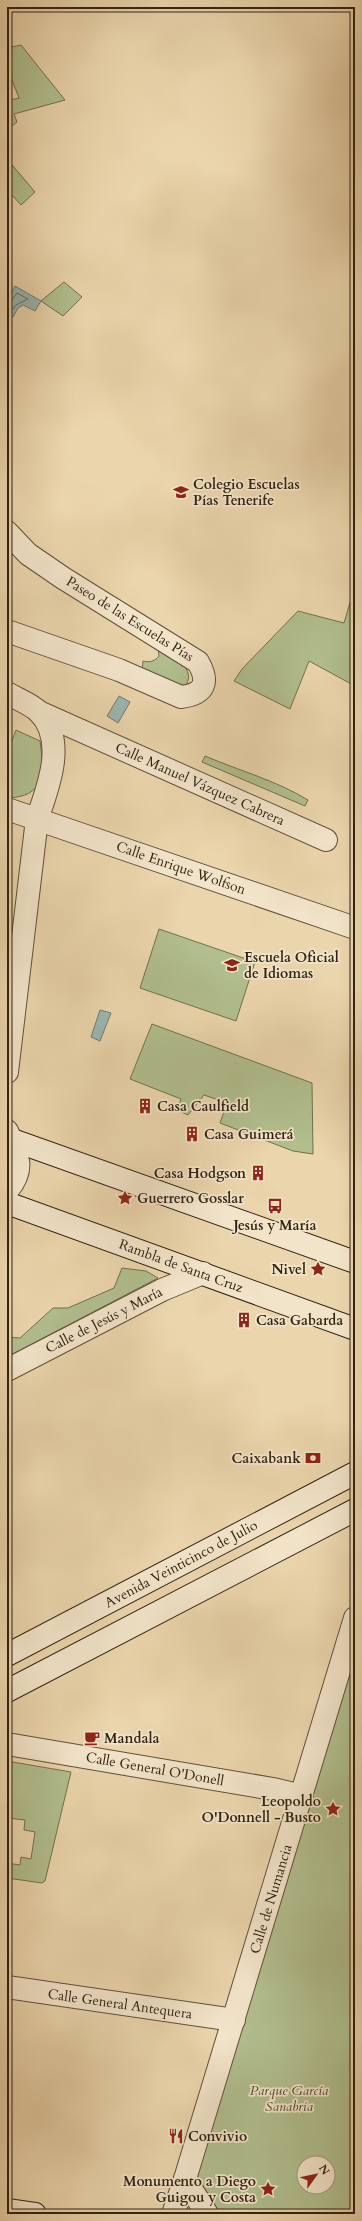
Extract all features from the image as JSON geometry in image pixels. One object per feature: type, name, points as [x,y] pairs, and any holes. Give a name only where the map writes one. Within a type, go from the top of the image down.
[{"type":"street","name":"Paseo de las Escuelas Pías","points":[[7,532],[28,554],[63,578],[198,662],[205,674],[205,683],[192,696],[181,697],[119,670],[7,631]]},
{"type":"street","points":[[7,694],[39,712],[49,729],[55,749]]},
{"type":"street","name":"Calle Manuel Vázquez Cabrera","points":[[39,712],[326,840]]},
{"type":"street","points":[[7,1072],[37,819],[48,787],[55,749],[61,734],[66,730],[74,728]]},
{"type":"street","name":"Calle Enrique Wolfson","points":[[7,809],[355,928]]},
{"type":"street","points":[[7,1192],[18,1175],[19,1165],[8,1136]]},
{"type":"street","points":[[8,1136],[355,1262]]},
{"type":"street","name":"Rambla de Santa Cruz","points":[[7,1204],[203,1273],[355,1329]]},
{"type":"street","name":"Calle de Jesús y María","points":[[7,1370],[162,1290],[203,1273]]},
{"type":"street","name":"Avenida Veinticinco de Julio","points":[[7,1655],[355,1473]]},
{"type":"street","points":[[7,1690],[355,1510]]},
{"type":"street","name":"Calle de Numancia","points":[[172,2214],[185,2179],[234,2020],[355,1618]]},
{"type":"street","name":"Calle General O'Donell","points":[[7,1744],[273,1789],[302,1796]]},
{"type":"street","name":"Calle General Antequera","points":[[7,1987],[234,2020]]},
{"type":"street","points":[[185,2179],[206,2214]]},
{"type":"street","points":[[7,2210],[36,2214]]},
{"type":"green space","points":[[21,45],[65,100],[14,114],[17,122],[7,130],[7,101],[19,98],[7,67],[7,48]]},
{"type":"green space","points":[[7,159],[35,192],[21,205],[12,195],[7,193]]},
{"type":"green space","points":[[64,282],[82,297],[63,316],[41,301]]},
{"type":"green space","points":[[355,586],[355,686],[309,661],[290,709],[234,681],[242,669],[298,611],[344,623]]},
{"type":"green space","points":[[158,647],[182,663],[186,668],[188,680],[185,687],[142,672],[143,661],[152,661],[159,656]]},
{"type":"green space","points":[[16,730],[40,741],[42,772],[40,781],[36,788],[20,797],[7,798],[7,753]]},
{"type":"green space","points":[[205,756],[270,781],[308,800],[305,806],[202,762]]},
{"type":"green space","points":[[159,929],[255,962],[236,1021],[140,988]]},
{"type":"green space","points":[[152,1024],[312,1083],[313,1154],[293,1151],[220,1123],[227,1103],[204,1095],[188,1115],[177,1110],[181,1099],[130,1079]]},
{"type":"green space","points":[[122,1268],[146,1271],[158,1278],[7,1357],[7,1337],[20,1338],[53,1308],[68,1308],[114,1288]]},
{"type":"green space","name":"Parque García Sanabria","points":[[355,1650],[355,2214],[219,2214],[196,2179]]},
{"type":"green space","points":[[7,1761],[71,1772],[45,1881],[42,1883],[7,1878],[7,1863],[20,1865],[21,1857],[31,1859],[35,1832],[24,1830],[25,1820],[7,1818]]},
{"type":"water","points":[[15,286],[41,301],[35,311],[23,305],[18,308],[13,317],[7,313],[7,301]]},
{"type":"water","points":[[119,696],[130,702],[118,723],[107,716]]},
{"type":"water","points":[[100,1010],[111,1013],[100,1041],[91,1037]]},
{"type":"place","name":"Colegio Escuelas Pías Tenerife","points":[[181,492]]},
{"type":"place","name":"Escuela Oficial de Idiomas","points":[[232,965]]},
{"type":"place","name":"Casa Caulfield","points":[[145,1106]]},
{"type":"place","name":"Casa Guimerá","points":[[192,1134]]},
{"type":"place","name":"Casa Hodgson","points":[[258,1173]]},
{"type":"place","name":"Guerrero Gosslar","points":[[125,1198]]},
{"type":"place","name":"Jesús y María","points":[[275,1206]]},
{"type":"place","name":"Nivel","points":[[318,1269]]},
{"type":"place","name":"Casa Gabarda","points":[[244,1320]]},
{"type":"place","name":"Caixabank","points":[[313,1458]]},
{"type":"place","name":"Mandala","points":[[92,1738]]},
{"type":"place","name":"Leopoldo O'Donnell - Busto","points":[[333,1809]]},
{"type":"place","name":"Convivio","points":[[176,2136]]},
{"type":"place","name":"Monumento a Diego Guigou y Costa","points":[[268,2189]]}]
